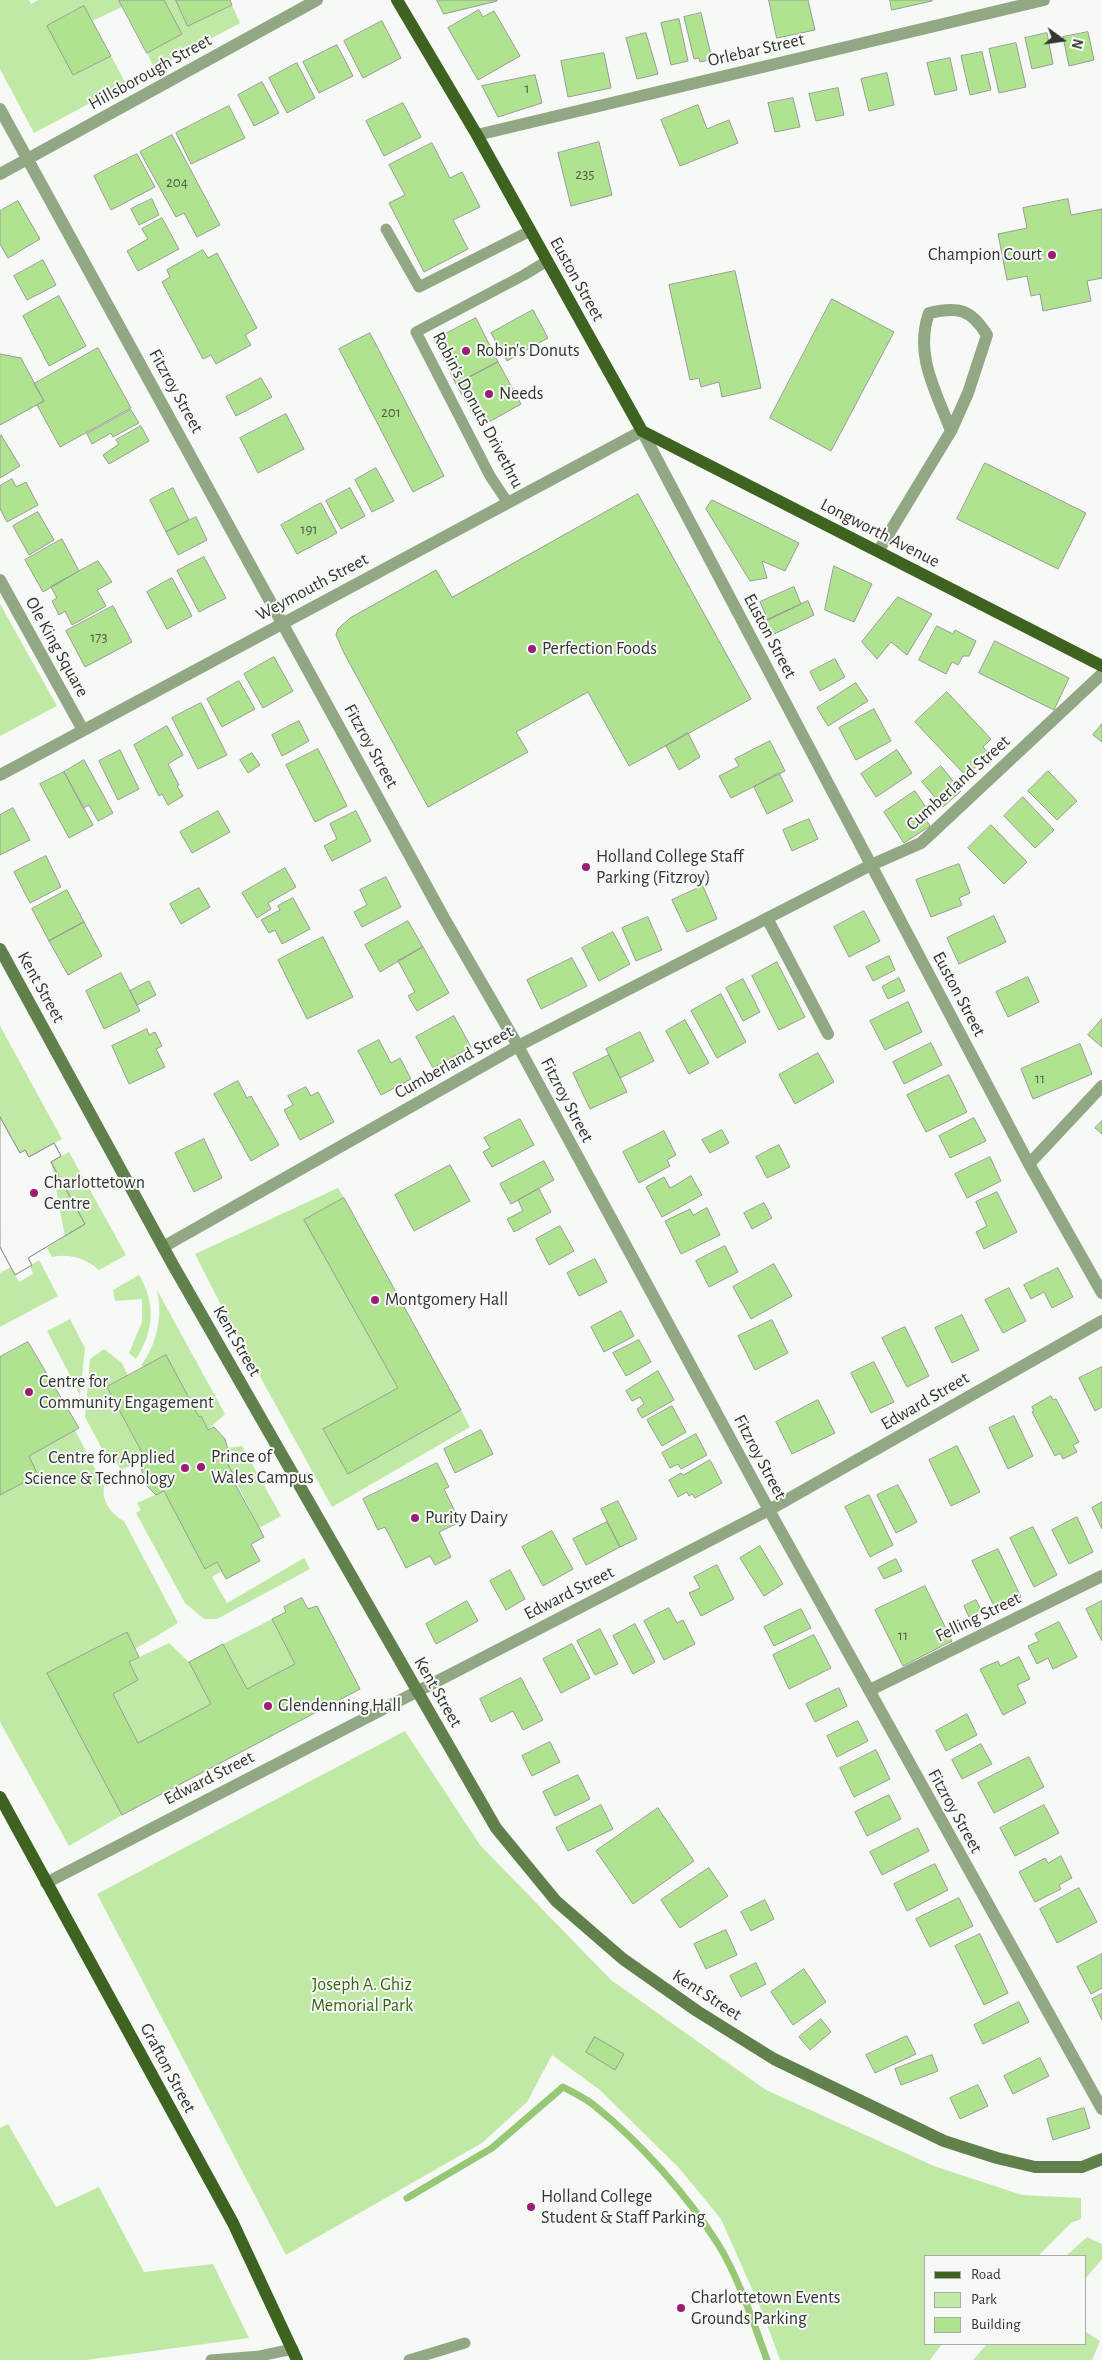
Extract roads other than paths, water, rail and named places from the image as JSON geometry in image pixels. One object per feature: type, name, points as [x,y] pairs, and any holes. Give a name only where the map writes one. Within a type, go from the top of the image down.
[{"type":"main road","name":"Euston Street","points":[[397,0],[476,135],[642,431]]},
{"type":"main road","name":"Longworth Avenue","points":[[642,431],[1102,666]]},
{"type":"main road","name":"Grafton Street","points":[[0,1797],[233,2224],[295,2355]]},
{"type":"street","name":"Hillsborough Street","points":[[0,174],[317,0]]},
{"type":"street","name":"Orlebar Street","points":[[476,135],[1044,0]]},
{"type":"street","name":"Fitzroy Street","points":[[0,109],[444,918],[518,1046],[769,1510],[870,1690],[957,1852],[1102,2109]]},
{"type":"street","points":[[878,550],[950,430],[968,393],[987,335],[977,318],[958,309],[929,313],[923,330],[924,358],[950,430]]},
{"type":"street","name":"Weymouth Street","points":[[0,775],[642,431]]},
{"type":"street","name":"Euston Street","points":[[642,431],[1030,1164],[1102,1293]]},
{"type":"street","name":"Ole King Square","points":[[0,580],[83,730]]},
{"type":"street","name":"Cumberland Street","points":[[163,1247],[518,1046],[871,865],[921,844],[1102,674]]},
{"type":"street","points":[[767,918],[828,1034]]},
{"type":"street","name":"Kent Street","points":[[0,949],[163,1247],[496,1828],[556,1901],[623,1959],[689,2005],[774,2059],[944,2141],[997,2158],[1035,2166],[1082,2167],[1102,2159]]},
{"type":"street","points":[[1030,1164],[1102,1086]]},
{"type":"street","name":"Edward Street","points":[[46,1883],[769,1510],[1102,1321]]},
{"type":"street","name":"Felling Street","points":[[870,1690],[1102,1576]]},
{"type":"lane","points":[[386,229],[419,286],[530,231]]},
{"type":"lane","name":"Robin's Donuts Drivethru","points":[[508,503],[490,476],[416,332],[547,261]]},
{"type":"lane","points":[[409,2360],[427,2357],[465,2343]]},
{"type":"lane","points":[[211,2360],[295,2355]]},
{"type":"waterway","points":[[407,2198],[492,2148],[563,2087],[592,2104],[613,2121],[646,2153],[692,2207],[718,2244],[732,2271],[767,2360]]},
{"type":"place","name":"Champion Court","points":[[1052,255]]},
{"type":"place","name":"Robin's Donuts","points":[[466,351]]},
{"type":"place","name":"Needs","points":[[489,394]]},
{"type":"place","name":"Perfection Foods","points":[[532,649]]},
{"type":"place","name":"Holland College Staff Parking (Fitzroy)","points":[[586,867]]},
{"type":"place","name":"Charlottetown Centre","points":[[34,1193]]},
{"type":"place","name":"Montgomery Hall","points":[[375,1300]]},
{"type":"place","name":"Centre for Community Engagement","points":[[29,1392]]},
{"type":"place","name":"Prince of Wales Campus","points":[[201,1467]]},
{"type":"place","name":"Centre for Applied Science & Technology","points":[[185,1468]]},
{"type":"place","name":"Purity Dairy","points":[[415,1518]]},
{"type":"place","name":"Glendenning Hall","points":[[268,1706]]},
{"type":"place","name":"Holland College Student & Staff Parking","points":[[531,2207]]},
{"type":"place","name":"Charlottetown Events Grounds Parking","points":[[681,2308]]},
{"type":"park label","name":"Joseph A. Ghiz Memorial Park","points":[[362,1995]]}]
